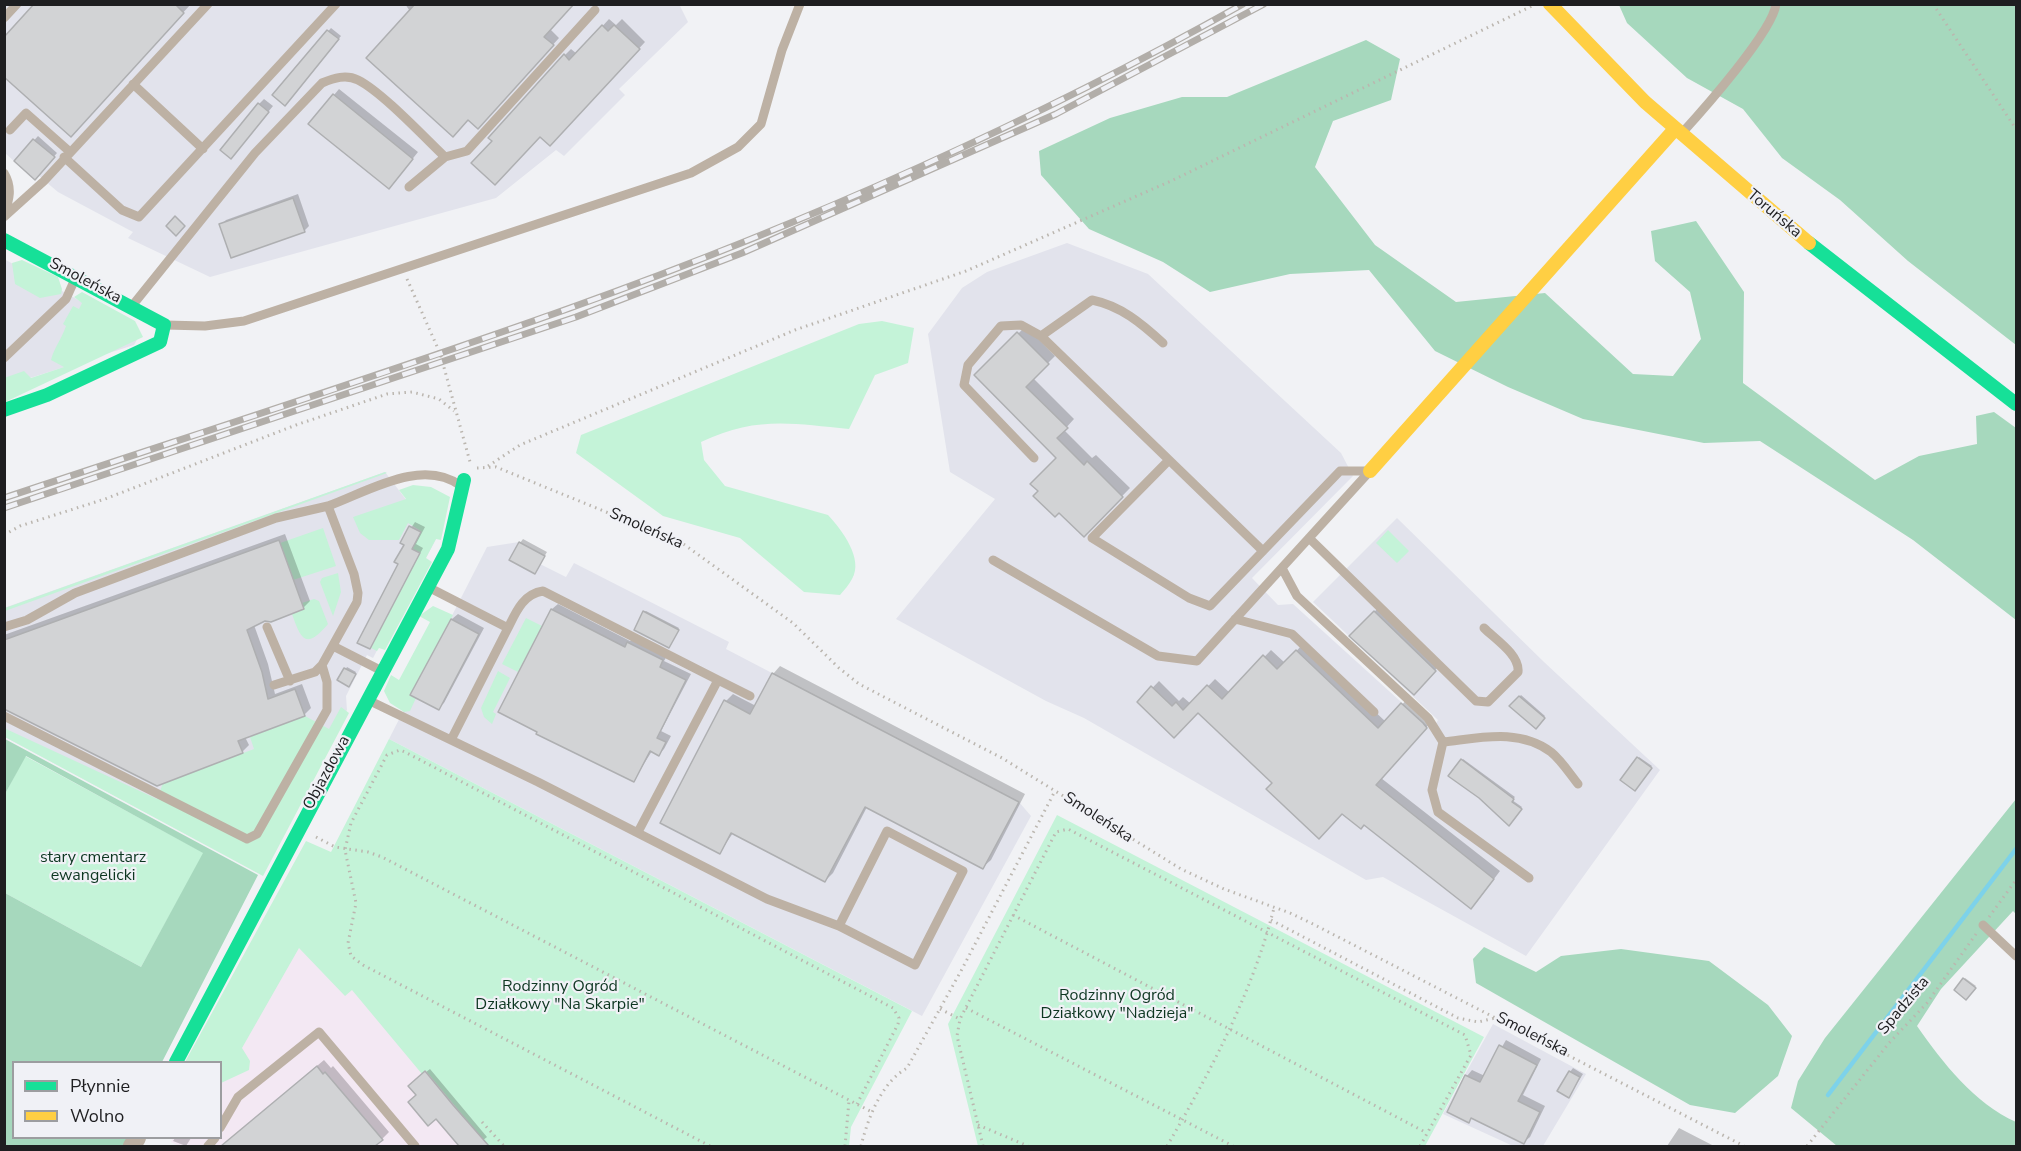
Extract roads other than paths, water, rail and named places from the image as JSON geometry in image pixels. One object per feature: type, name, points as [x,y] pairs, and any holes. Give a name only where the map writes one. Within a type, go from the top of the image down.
[{"type":"street","name":"Toruńska","points":[[1550,4],[1678,132],[1779,220],[2016,404]]},
{"type":"street","points":[[1370,471],[1678,132]]},
{"type":"street","name":"Smoleńska","points":[[4,240],[76,276],[164,325]]},
{"type":"street","points":[[4,410],[47,395],[160,342],[164,325]]},
{"type":"street","name":"Objazdowa","points":[[177,1061],[366,699],[448,549],[466,478]]},
{"type":"lane","points":[[4,18],[17,4]]},
{"type":"lane","points":[[4,216],[23,201],[208,4]]},
{"type":"lane","points":[[10,130],[26,113],[122,210],[139,217],[336,4]]},
{"type":"lane","points":[[164,325],[205,326],[244,321],[691,173],[738,147],[761,124],[782,50],[800,4]]},
{"type":"lane","points":[[1678,132],[1761,34],[1776,11],[1776,4]]},
{"type":"lane","points":[[409,187],[445,157],[467,151],[595,10]]},
{"type":"lane","points":[[132,306],[255,153],[322,83],[335,78],[357,80],[373,90],[445,157]]},
{"type":"lane","points":[[133,84],[203,149]]},
{"type":"lane","points":[[4,173],[10,184],[10,193],[4,216]]},
{"type":"lane","points":[[6,355],[66,299],[76,276]]},
{"type":"lane","points":[[1041,336],[1092,300],[1109,304],[1138,320],[1163,343]]},
{"type":"lane","points":[[1034,458],[964,385],[968,365],[1001,326],[1021,325],[1041,336],[1263,551]]},
{"type":"lane","points":[[1169,460],[1092,538],[1189,598],[1210,606],[1340,471],[1370,471]]},
{"type":"lane","points":[[993,560],[1158,656],[1197,661],[1370,471]]},
{"type":"lane","points":[[4,627],[27,620],[75,593],[276,518],[328,506],[414,475],[466,478]]},
{"type":"lane","points":[[274,685],[315,672],[322,665],[357,602],[358,594],[354,574],[328,506]]},
{"type":"lane","points":[[1308,538],[1476,701],[1482,703],[1488,702],[1519,668],[1513,657],[1484,628]]},
{"type":"lane","points":[[1282,568],[1297,596],[1428,718],[1443,742],[1432,790],[1433,801],[1438,812],[1529,878]]},
{"type":"lane","points":[[428,587],[508,628]]},
{"type":"lane","points":[[452,740],[521,604],[531,595],[543,591],[750,696]]},
{"type":"lane","points":[[1235,619],[1292,634],[1374,712]]},
{"type":"lane","points":[[267,627],[290,681]]},
{"type":"lane","points":[[333,646],[382,671]]},
{"type":"lane","points":[[4,716],[247,839],[257,834],[327,710],[327,681],[322,665]]},
{"type":"lane","points":[[638,832],[718,680]]},
{"type":"lane","points":[[366,699],[638,832],[767,900],[839,926],[915,965],[963,871],[887,831],[839,926]]},
{"type":"lane","points":[[1443,742],[1507,735],[1528,740],[1551,753],[1578,784]]},
{"type":"lane","points":[[1983,924],[2016,956]]},
{"type":"lane","points":[[222,1125],[238,1097],[319,1032],[415,1146]]},
{"type":"waterway","points":[[1828,1095],[2016,849]]},
{"type":"railway","points":[[4,498],[500,333],[742,243],[913,170],[997,131],[1163,48],[1243,4]]},
{"type":"railway","points":[[4,508],[576,317],[742,253],[1056,114],[1264,4]]},
{"type":"park label","name":"stary cmentarz ewangelicki","points":[[93,867]]},
{"type":"park label","name":"Rodzinny Ogród Działkowy \"Na Skarpie\"","points":[[560,996]]},
{"type":"park label","name":"Rodzinny Ogród Działkowy \"Nadzieja\"","points":[[1117,1005]]}]
